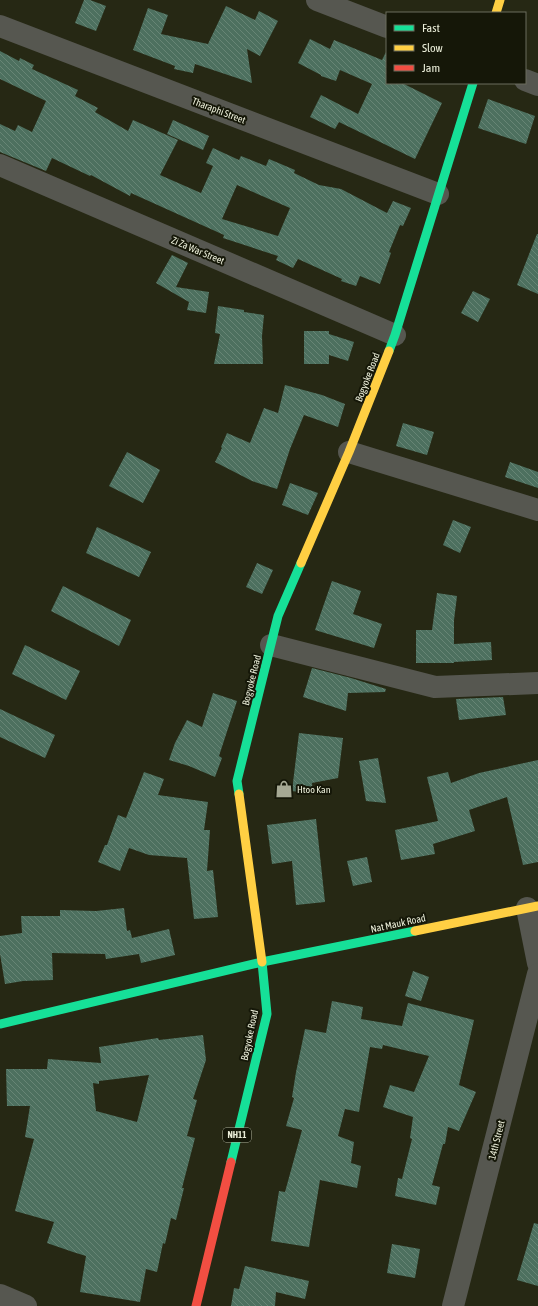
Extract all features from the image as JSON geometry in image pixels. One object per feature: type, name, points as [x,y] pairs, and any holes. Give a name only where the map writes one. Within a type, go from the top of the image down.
[{"type":"main road","points":[[496,12],[500,0]]},
{"type":"main road","name":"Bogyoke Road","points":[[196,1306],[267,1014],[262,962],[237,781],[278,616],[349,452],[395,334],[474,84]]},
{"type":"main road","name":"Nat Mauk Road","points":[[0,1024],[262,962],[532,907]]},
{"type":"street","points":[[317,0],[386,27]]},
{"type":"street","name":"Tharaphi Street","points":[[0,26],[438,194]]},
{"type":"street","points":[[526,80],[538,85]]},
{"type":"street","name":"Zi Za War Street","points":[[0,165],[395,334]]},
{"type":"street","points":[[349,452],[538,510]]},
{"type":"street","points":[[271,644],[435,686],[538,682]]},
{"type":"street","points":[[532,907],[538,963]]},
{"type":"street","name":"14th Street","points":[[454,1306],[538,974]]},
{"type":"street","points":[[0,1295],[26,1306]]},
{"type":"building","points":[[84,0],[90,0],[106,6],[96,31],[75,23]]},
{"type":"building","points":[[226,6],[255,20],[259,11],[278,21],[260,56],[247,49],[252,83],[195,64],[193,73],[174,69],[175,66],[133,50],[148,8],[168,15],[161,34],[208,44]]},
{"type":"building","points":[[310,39],[330,49],[334,40],[382,60],[386,52],[386,84],[404,84],[442,103],[415,159],[339,122],[335,129],[310,117],[321,95],[358,114],[372,84],[340,70],[336,81],[321,76],[298,63]]},
{"type":"building","points":[[0,51],[19,61],[20,58],[34,65],[32,69],[78,90],[75,96],[98,108],[95,112],[128,131],[133,120],[178,140],[160,175],[201,193],[213,166],[206,163],[213,148],[239,160],[241,156],[266,166],[269,159],[295,170],[294,173],[319,185],[341,189],[387,213],[393,201],[411,208],[403,226],[400,225],[389,252],[391,253],[380,284],[360,276],[356,286],[341,281],[342,279],[298,259],[293,268],[276,260],[278,256],[223,238],[224,235],[131,193],[130,196],[91,175],[90,176],[52,158],[46,171],[0,152],[0,124],[15,131],[18,125],[32,132],[46,101],[0,79]],"holes":[[[237,185],[290,208],[278,236],[222,219]]]},
{"type":"building","points":[[488,99],[535,116],[526,144],[478,128]]},
{"type":"building","points":[[173,120],[209,136],[203,150],[167,134]]},
{"type":"building","points":[[538,234],[538,294],[517,285]]},
{"type":"building","points":[[172,255],[188,263],[176,287],[209,292],[206,313],[187,310],[189,302],[156,283]]},
{"type":"building","points":[[473,291],[490,299],[478,322],[461,313]]},
{"type":"building","points":[[218,306],[264,315],[262,336],[263,364],[214,364],[220,334],[215,333]]},
{"type":"building","points":[[304,331],[329,331],[329,334],[354,342],[348,361],[329,355],[329,364],[304,364]]},
{"type":"building","points":[[285,385],[322,395],[345,404],[338,427],[304,415],[290,449],[277,489],[252,481],[215,462],[227,433],[250,443],[264,408],[278,413]]},
{"type":"building","points":[[403,423],[434,432],[427,455],[396,446]]},
{"type":"building","points":[[127,452],[160,470],[143,503],[109,486]]},
{"type":"building","points":[[510,462],[538,472],[538,488],[505,477]]},
{"type":"building","points":[[290,483],[318,493],[308,515],[282,505]]},
{"type":"building","points":[[453,520],[471,527],[460,553],[443,545]]},
{"type":"building","points":[[97,527],[151,552],[139,577],[86,553]]},
{"type":"building","points":[[257,563],[273,570],[262,594],[246,587]]},
{"type":"building","points":[[332,581],[361,591],[353,614],[382,624],[374,648],[315,630]]},
{"type":"building","points":[[63,586],[131,620],[119,646],[51,611]]},
{"type":"building","points":[[437,593],[457,596],[454,620],[454,644],[491,642],[492,660],[454,663],[416,663],[416,630],[432,630]]},
{"type":"building","points":[[25,645],[80,671],[66,700],[12,674]]},
{"type":"building","points":[[312,668],[386,689],[385,692],[348,693],[346,711],[303,697]]},
{"type":"building","points":[[213,693],[237,701],[219,756],[222,758],[215,777],[189,766],[169,760],[175,743],[187,720],[202,727]]},
{"type":"building","points":[[503,697],[506,715],[459,720],[456,699]]},
{"type":"building","points":[[0,709],[55,735],[45,758],[0,737]]},
{"type":"building","points":[[299,733],[343,738],[338,778],[312,783],[313,794],[292,791]]},
{"type":"building","points":[[378,758],[386,803],[366,801],[359,761]]},
{"type":"building","points":[[538,760],[538,862],[523,865],[507,797],[469,810],[475,831],[433,844],[435,854],[401,860],[395,830],[438,821],[427,777],[448,772],[451,783],[479,773]]},
{"type":"building","points":[[144,772],[164,779],[158,795],[208,802],[204,830],[210,830],[207,871],[213,870],[218,917],[194,919],[187,858],[149,855],[129,848],[120,871],[98,862],[105,845],[107,845],[118,815],[126,818]]},
{"type":"building","points":[[316,819],[325,902],[296,905],[292,861],[272,864],[267,825]]},
{"type":"building","points":[[367,857],[372,882],[353,886],[347,861]]},
{"type":"building","points":[[124,908],[127,931],[130,930],[132,938],[169,929],[175,955],[141,963],[139,954],[106,959],[105,954],[52,953],[53,980],[23,981],[5,984],[0,954],[0,936],[22,933],[21,916],[60,916],[60,910],[96,911]]},
{"type":"building","points":[[413,971],[429,977],[421,1001],[405,996]]},
{"type":"building","points":[[332,1001],[363,1007],[361,1019],[402,1026],[408,1003],[474,1020],[459,1085],[476,1092],[459,1131],[448,1127],[445,1144],[443,1144],[432,1185],[440,1187],[436,1205],[395,1196],[398,1178],[402,1179],[412,1139],[410,1138],[413,1117],[383,1107],[390,1085],[414,1092],[429,1056],[383,1045],[382,1049],[370,1047],[359,1112],[345,1109],[338,1136],[354,1142],[351,1163],[361,1166],[357,1188],[320,1180],[309,1247],[271,1241],[279,1191],[285,1192],[302,1130],[286,1126],[294,1098],[292,1097],[305,1029],[326,1033]]},
{"type":"building","points":[[203,1035],[206,1060],[193,1099],[197,1100],[187,1136],[195,1138],[182,1188],[184,1188],[176,1220],[171,1218],[165,1244],[163,1243],[157,1272],[146,1269],[140,1302],[80,1292],[86,1256],[47,1243],[54,1222],[15,1211],[34,1139],[25,1137],[30,1106],[7,1106],[6,1069],[47,1069],[48,1059],[101,1063],[99,1047],[158,1038],[159,1040]],"holes":[[[149,1075],[137,1122],[96,1111],[93,1083],[99,1084],[99,1081]]]},
{"type":"building","points":[[534,1223],[538,1224],[538,1286],[517,1280]]},
{"type":"building","points":[[392,1244],[420,1249],[415,1278],[387,1273]]},
{"type":"building","points":[[245,1266],[309,1281],[305,1299],[276,1292],[275,1306],[231,1306],[234,1288],[239,1289]]},
{"type":"traffic: fast","points":[[389,351],[473,84]]},
{"type":"traffic: fast","points":[[239,794],[237,781],[278,616],[301,563]]},
{"type":"traffic: fast","points":[[231,1162],[267,1014],[262,962],[415,931]]},
{"type":"traffic: fast","points":[[0,1024],[262,962]]},
{"type":"traffic: slow","points":[[496,12],[500,0]]},
{"type":"traffic: slow","points":[[301,563],[349,452],[389,351]]},
{"type":"traffic: slow","points":[[239,794],[262,962]]},
{"type":"traffic: slow","points":[[415,931],[538,906]]},
{"type":"traffic: jam","points":[[196,1306],[231,1162]]},
{"type":"place","name":"Htoo Kan","points":[[284,789]]}]
